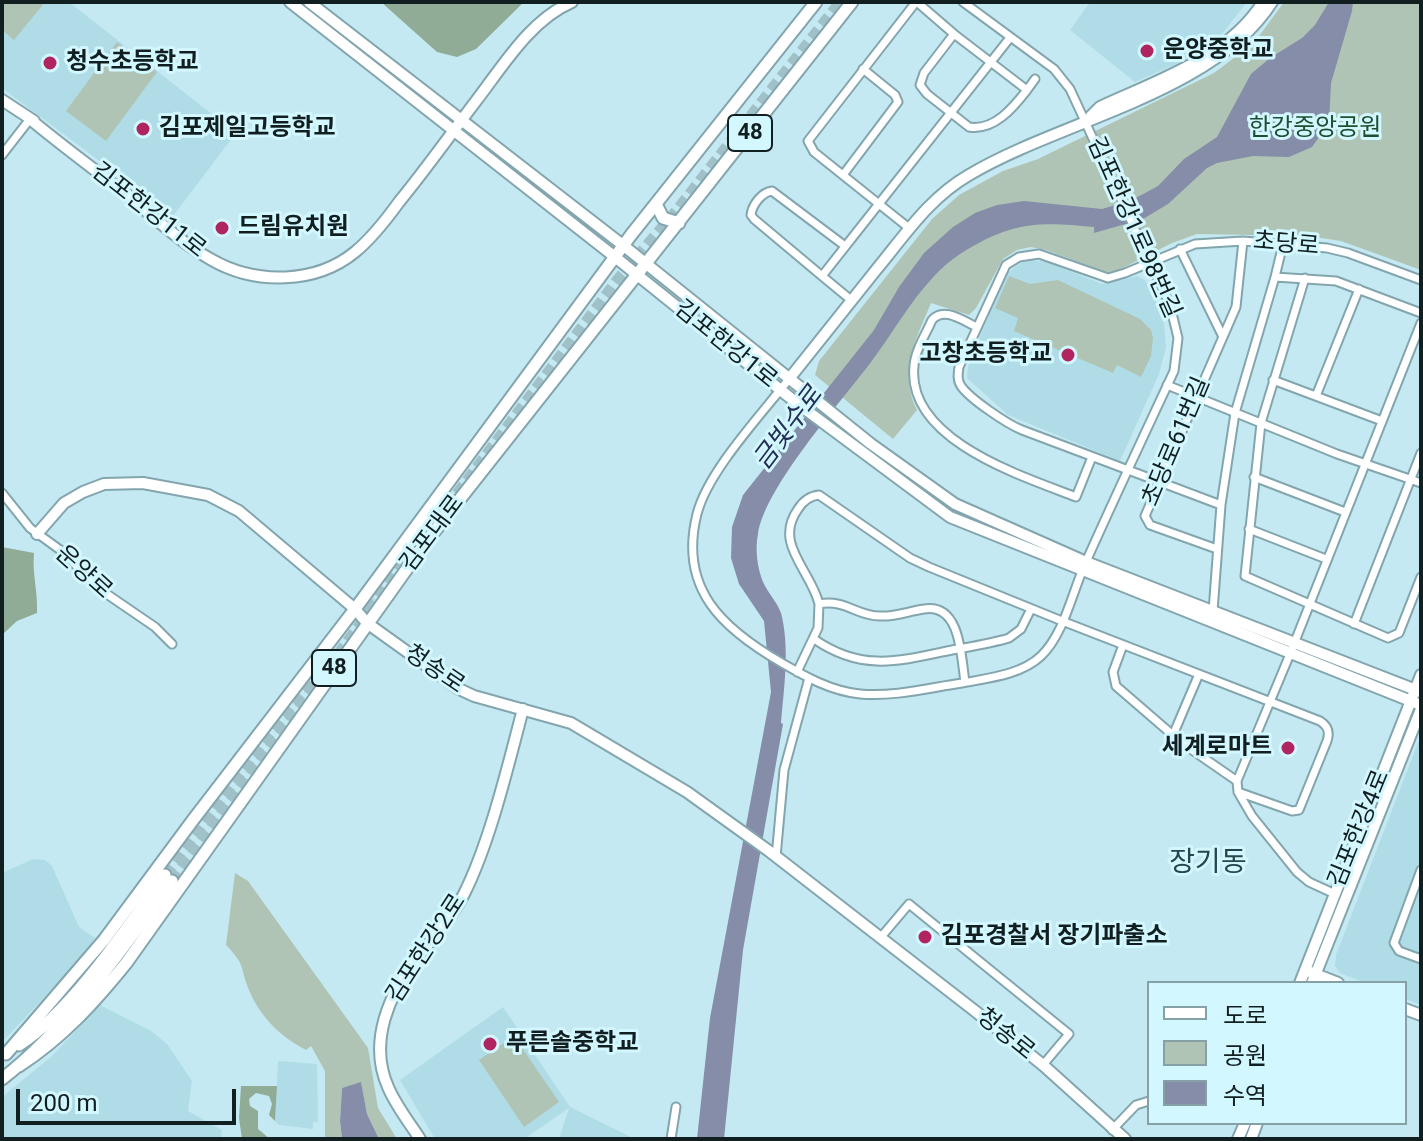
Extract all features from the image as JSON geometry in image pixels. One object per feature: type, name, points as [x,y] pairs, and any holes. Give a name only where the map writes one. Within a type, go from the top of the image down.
[{"type":"main road","name":"김포대로","points":[[4,1056],[104,940],[355,609],[615,257],[816,2]]},
{"type":"main road","name":"김포대로","points":[[2,1079],[51,1045],[127,962],[426,542],[852,2]]},
{"type":"main road","points":[[656,204],[663,218],[679,223]]},
{"type":"main road","name":"김포대로","points":[[4,1056],[33,1036],[69,998],[168,878],[92,987],[19,1066]]},
{"type":"street","name":"김포한강1로","points":[[290,2],[780,390],[950,517],[1213,611],[1417,705]]},
{"type":"street","name":"김포한강1로","points":[[309,2],[647,264],[844,424],[955,504],[1084,566],[1292,648],[1418,691]]},
{"type":"street","name":"김포한강11로","points":[[2,100],[48,129],[214,258],[230,265],[276,275],[322,267],[363,241],[528,35],[544,19],[572,2]]},
{"type":"street","points":[[909,228],[810,149],[808,141],[917,2],[1027,90]]},
{"type":"street","name":"김포한강1로98번길","points":[[789,379],[711,480],[700,501],[694,555],[705,595],[719,617],[749,644],[809,678],[833,688],[874,695],[905,693],[965,682],[1014,672],[1033,663],[1050,646],[1167,385],[1177,357],[1177,327],[1170,305],[1070,89],[1059,74],[963,2]]},
{"type":"street","points":[[1085,121],[1100,107],[1206,56],[1239,30],[1263,2]]},
{"type":"street","points":[[789,379],[933,201],[969,175],[1208,64],[1246,35],[1272,2]]},
{"type":"street","points":[[954,34],[919,81],[922,90],[969,127],[975,128],[1007,114],[1035,79]]},
{"type":"street","points":[[822,276],[1009,39]]},
{"type":"street","points":[[843,175],[898,102],[895,95],[863,69]]},
{"type":"street","points":[[2,155],[30,119]]},
{"type":"street","points":[[845,246],[776,193],[766,192],[751,212],[752,217],[851,300]]},
{"type":"street","name":"초당로","points":[[977,327],[1001,271],[1019,257],[1039,254],[1108,278],[1205,242],[1243,241],[1348,253],[1421,280]]},
{"type":"street","name":"초당로61번길","points":[[1217,549],[1146,521],[1145,516],[1238,298],[1243,241]]},
{"type":"street","points":[[1213,611],[1221,505],[1235,413],[1283,244]]},
{"type":"street","points":[[1180,249],[1223,337]]},
{"type":"street","points":[[1275,277],[1336,281],[1421,313]]},
{"type":"street","points":[[1305,278],[1261,423],[1245,576],[1388,638],[1396,636],[1421,577]]},
{"type":"street","points":[[1316,396],[1359,289]]},
{"type":"street","points":[[1092,457],[1076,497],[983,459],[929,417],[918,398],[913,368],[935,315],[943,313],[977,327],[959,367],[958,380],[964,390],[1011,425],[1221,505]]},
{"type":"street","points":[[1335,894],[1309,882],[1297,872],[1252,816],[1238,792],[1237,781],[1421,323]]},
{"type":"street","points":[[1273,380],[1382,421]]},
{"type":"street","points":[[1167,385],[1365,464],[1421,483]]},
{"type":"street","points":[[1354,624],[1421,453]]},
{"type":"street","points":[[1254,477],[1345,512]]},
{"type":"street","name":"청송로","points":[[37,534],[64,503],[104,484],[143,483],[208,495],[239,511],[355,609],[367,623],[465,692],[554,717],[583,729],[687,792],[881,937],[901,957],[1042,1067],[1123,1139]]},
{"type":"street","name":"운양로","points":[[2,493],[37,534],[63,552],[105,595],[155,627],[172,644]]},
{"type":"street","points":[[796,671],[818,628],[819,604],[815,590],[790,546],[790,521],[804,501],[819,495],[910,558],[1326,725],[1328,737],[1318,766],[1301,807],[1296,811],[1238,792]]},
{"type":"street","points":[[1249,529],[1326,559]]},
{"type":"street","points":[[819,604],[838,602],[880,616],[938,609],[952,621],[965,682]]},
{"type":"street","points":[[814,639],[836,653],[871,662],[901,661],[1015,635],[1031,609]]},
{"type":"street","points":[[1123,645],[1113,672],[1116,686],[1173,735],[1237,781]]},
{"type":"street","points":[[1173,735],[1199,674]]},
{"type":"street","name":"김포한강4로","points":[[1310,976],[1417,705],[1421,675]]},
{"type":"street","points":[[772,854],[783,775],[809,678]]},
{"type":"street","name":"김포한강4로","points":[[1310,976],[1335,894],[1417,705]]},
{"type":"street","name":"김포한강2로","points":[[420,1139],[390,1091],[383,1073],[381,1038],[385,1014],[403,976],[456,906],[470,882],[523,709]]},
{"type":"street","points":[[1421,870],[1394,938],[1399,951],[1421,959]]},
{"type":"street","points":[[881,937],[909,904],[1069,1034],[1042,1067]]},
{"type":"street","points":[[1310,976],[1330,981]]},
{"type":"street","points":[[1113,1129],[1136,1105],[1147,1102]]},
{"type":"street","points":[[671,1139],[676,1107]]},
{"type":"shaded area","name":"김포제일고등학교","points":[[2,2],[69,2],[236,133],[173,216],[2,88]]},
{"type":"shaded area","name":"운양중학교","points":[[1090,2],[1247,2],[1218,39],[1176,64],[1135,82],[1070,30]]},
{"type":"shaded area","name":"고창초등학교","points":[[1025,260],[1048,262],[1102,284],[1137,276],[1145,280],[1154,295],[1164,324],[1166,347],[1159,374],[1120,461],[1008,415],[967,378],[968,367],[1006,274]]},
{"type":"shaded area","points":[[1421,735],[1421,1005],[1407,1000],[1407,981],[1360,981],[1340,973],[1335,966],[1336,955]]},
{"type":"shaded area","points":[[33,859],[45,860],[52,866],[79,927],[95,938],[75,965],[2,1042],[2,873]]},
{"type":"shaded area","points":[[100,1005],[151,1031],[167,1044],[192,1081],[188,1111],[222,1130],[221,1139],[2,1139],[2,1097],[52,1056]]},
{"type":"shaded area","name":"푸른솔중학교","points":[[503,1007],[570,1107],[635,1139],[559,1139],[569,1108],[524,1139],[435,1139],[400,1080]]},
{"type":"shaded area","points":[[278,1061],[317,1064],[318,1122],[313,1122],[313,1129],[279,1125],[275,1121]]},
{"type":"green space","points":[[2,2],[45,2],[14,40],[2,30]]},
{"type":"green space","points":[[381,2],[524,2],[476,49],[457,57],[437,52]]},
{"type":"green space","name":"한강중앙공원","points":[[1284,2],[1421,2],[1421,270],[1341,241],[1308,236],[1197,234],[1117,271],[1106,272],[1031,247],[1017,250],[1003,259],[969,315],[931,303],[915,343],[909,369],[909,382],[917,410],[893,439],[815,375],[819,361],[932,219],[959,195],[1003,171],[1038,159],[1214,73],[1254,43]]},
{"type":"green space","points":[[117,42],[157,72],[106,141],[66,111]]},
{"type":"green space","points":[[1009,276],[1030,284],[1058,280],[1140,319],[1151,330],[1153,338],[1151,356],[1141,377],[1117,365],[1113,373],[1014,331],[1018,318],[995,308]]},
{"type":"green space","points":[[2,547],[34,553],[37,613],[17,621],[2,635]]},
{"type":"green space","points":[[235,873],[248,881],[368,1048],[378,1108],[397,1139],[379,1139],[367,1114],[361,1083],[342,1088],[342,1139],[325,1139],[325,1071],[311,1046],[306,1050],[297,1045],[265,1017],[249,990],[240,963],[226,945]]},
{"type":"green space","points":[[514,1036],[559,1102],[524,1127],[479,1060]]},
{"type":"green space","points":[[241,1086],[277,1086],[275,1121],[269,1115],[272,1104],[269,1096],[256,1093],[249,1099],[250,1106],[258,1111],[258,1129],[270,1139],[242,1139],[239,1118]]},
{"type":"water","points":[[1329,2],[1353,2],[1331,83],[1329,123],[1312,147],[1289,157],[1253,156],[1217,163],[1207,168],[1168,204],[1143,219],[1094,233],[1094,227],[1056,224],[1024,226],[994,235],[960,254],[923,289],[806,445],[774,493],[758,534],[757,552],[763,582],[781,613],[784,626],[783,724],[743,950],[724,1139],[697,1139],[710,1018],[771,692],[764,621],[739,584],[731,558],[732,527],[743,495],[874,330],[899,287],[924,253],[953,227],[975,213],[997,205],[1024,201],[1102,209],[1132,200],[1158,186],[1184,159],[1217,137],[1251,74],[1302,38],[1315,25]]},
{"type":"water","points":[[361,1082],[367,1114],[379,1139],[342,1139],[342,1088]]},
{"type":"tunnel","points":[[447,507],[618,279],[677,210],[840,2]]},
{"type":"tunnel","points":[[364,607],[447,495]]},
{"type":"tunnel","points":[[172,881],[377,601]]},
{"type":"tunnel","points":[[165,875],[330,653]]},
{"type":"place","name":"운양중학교","points":[[1147,51]]},
{"type":"place","name":"청수초등학교","points":[[50,63]]},
{"type":"place","name":"김포제일고등학교","points":[[143,129]]},
{"type":"place","name":"드림유치원","points":[[222,228]]},
{"type":"place","name":"고창초등학교","points":[[1068,355]]},
{"type":"place","name":"세계로마트","points":[[1288,748]]},
{"type":"place","name":"김포경찰서 장기파출소","points":[[925,937]]},
{"type":"place","name":"푸른솔중학교","points":[[490,1044]]},
{"type":"district","name":"장기동","points":[[1208,864]]},
{"type":"water label","name":"금빛수로","points":[[789,429]]}]
